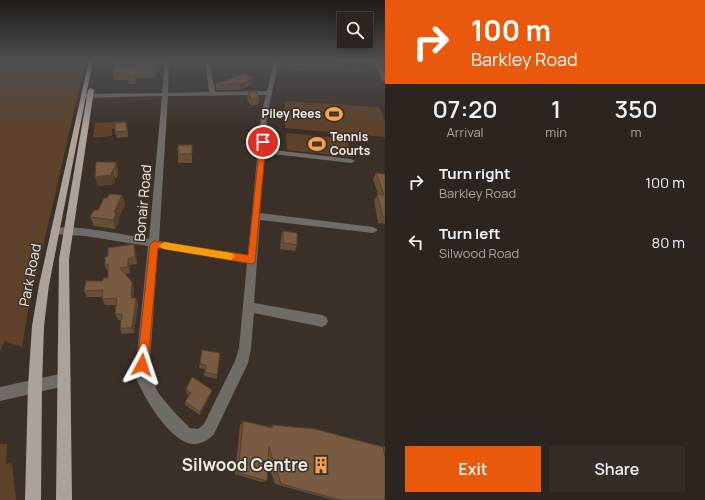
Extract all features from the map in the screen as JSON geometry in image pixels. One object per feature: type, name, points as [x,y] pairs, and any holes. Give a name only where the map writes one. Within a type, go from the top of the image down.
[{"type":"main road","name":"Park Road","points":[[33,500],[35,386],[38,326],[61,231],[88,83]]},
{"type":"main road","name":"Park Road","points":[[86,96],[90,83]]},
{"type":"main road","name":"Park Road","points":[[61,231],[63,274],[64,500]]},
{"type":"street","name":"Bonair Road","points":[[166,83],[154,244],[142,374],[148,391],[185,435],[197,437],[209,429],[243,356],[250,307]]},
{"type":"street","points":[[211,83],[212,93]]},
{"type":"street","points":[[271,83],[264,115],[252,260],[250,307],[322,321]]},
{"type":"street","points":[[86,96],[269,93]]},
{"type":"street","points":[[262,151],[351,161]]},
{"type":"street","points":[[256,216],[373,230]]},
{"type":"street","points":[[61,231],[85,232],[252,260]]},
{"type":"street","points":[[0,394],[64,380]]},
{"type":"shaded area","points":[[0,83],[81,83],[28,311],[22,347],[4,341],[0,352]]},
{"type":"shaded area","name":"Piley Rees","points":[[285,101],[379,107],[385,121],[385,137],[285,128]]},
{"type":"shaded area","points":[[124,121],[124,128],[112,129],[112,136],[93,138],[95,123]]},
{"type":"shaded area","name":"Tennis Courts","points":[[286,133],[347,139],[351,157],[287,150]]},
{"type":"shaded area","points":[[0,444],[7,444],[6,464],[12,463],[16,500],[0,500]]},
{"type":"building","points":[[218,83],[242,83],[240,84],[216,84]]},
{"type":"building","points":[[248,91],[256,91],[259,99],[251,99]]},
{"type":"building","points":[[126,122],[127,131],[115,132],[115,123]]},
{"type":"building","points":[[178,145],[192,145],[192,154],[178,154]]},
{"type":"building","points":[[96,162],[116,162],[115,169],[113,169],[111,175],[95,177]]},
{"type":"building","points":[[376,173],[385,174],[385,217],[383,217],[377,194],[384,195]]},
{"type":"building","points":[[110,194],[122,195],[114,212],[116,213],[113,220],[90,217],[94,210],[98,210],[104,198],[107,198]]},
{"type":"building","points":[[283,231],[297,233],[297,245],[283,243]]},
{"type":"building","points":[[134,244],[135,257],[128,259],[128,267],[120,268],[132,282],[131,298],[136,298],[132,328],[120,328],[122,314],[115,314],[117,298],[102,299],[103,290],[84,291],[86,281],[103,281],[103,278],[108,278],[108,264],[105,265],[105,257],[108,256],[108,248]]},
{"type":"building","points":[[202,350],[220,353],[217,375],[205,372],[206,365],[200,364]]},
{"type":"building","points":[[192,377],[212,390],[200,412],[185,402],[191,393],[186,389]]},
{"type":"building","name":"Silwood Centre","points":[[243,421],[273,428],[273,425],[315,429],[383,447],[385,457],[385,500],[341,500],[281,484],[269,447],[267,481],[238,473]]},
{"type":"slow traffic","points":[[164,246],[231,256]]},
{"type":"place","name":"Piley Rees","points":[[334,114]]},
{"type":"place","name":"Tennis Courts","points":[[317,144]]},
{"type":"place","name":"Silwood Centre","points":[[321,465]]},
{"type":"route","points":[[142,365],[154,244],[252,260],[263,142]]}]
